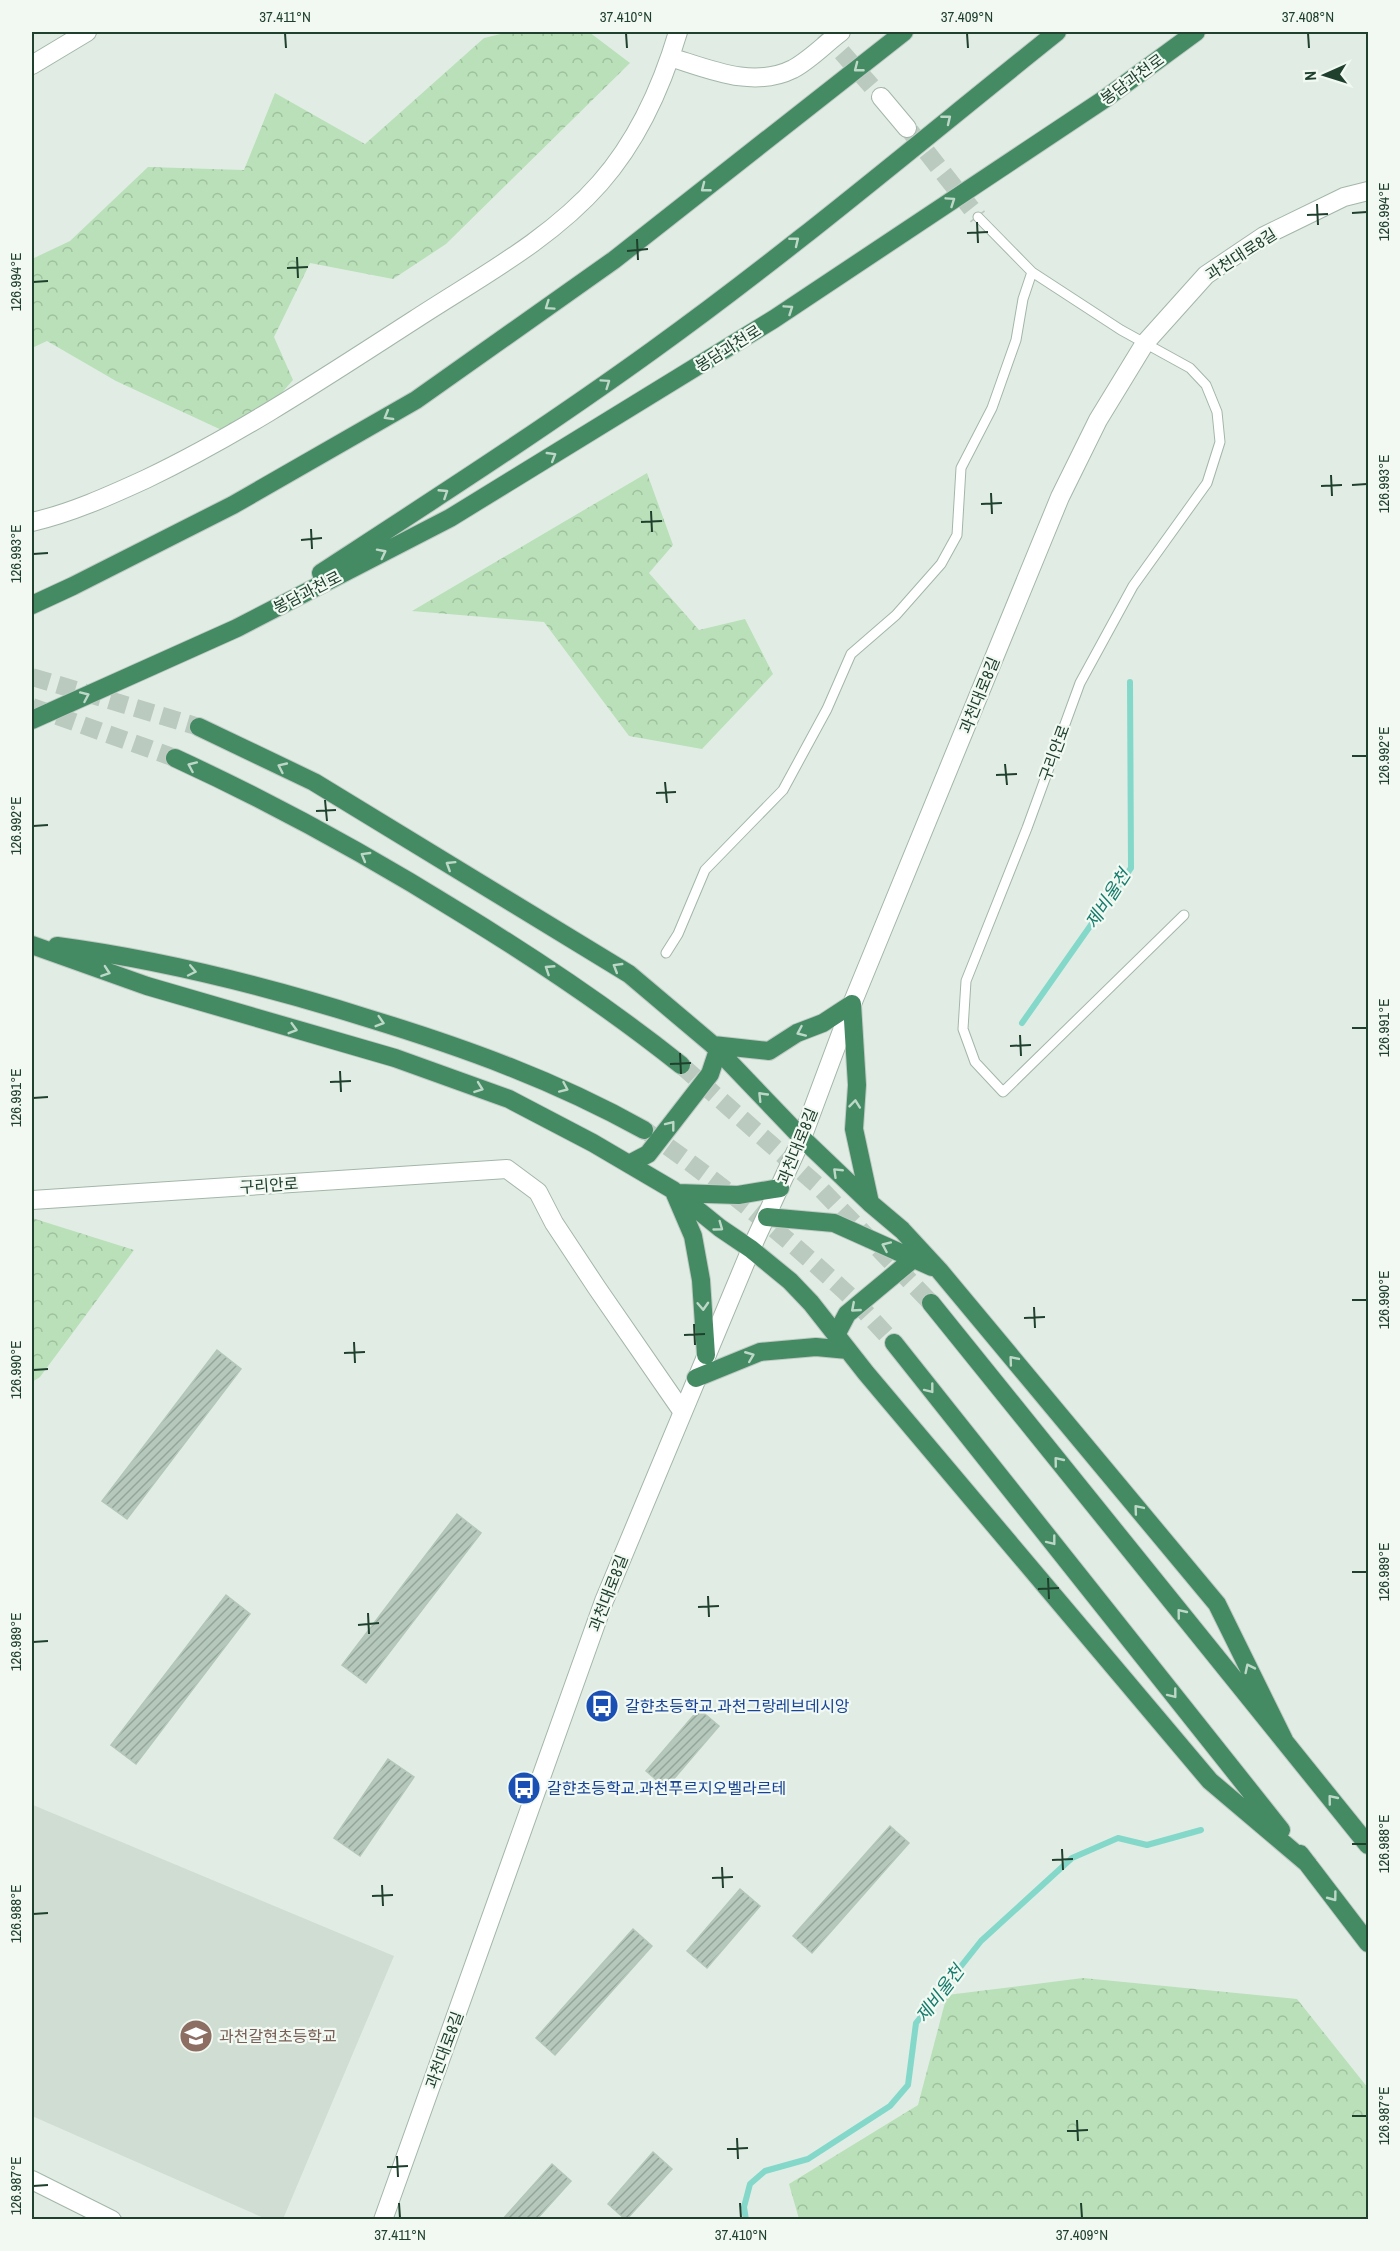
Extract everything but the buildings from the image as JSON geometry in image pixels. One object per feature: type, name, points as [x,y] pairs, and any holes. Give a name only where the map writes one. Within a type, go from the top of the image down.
[{"type":"highway","points":[[32,605],[233,505],[416,400],[614,260],[904,32]]},
{"type":"highway","name":"봉담과천로","points":[[237,628],[509,451],[654,350],[750,277],[1057,32]]},
{"type":"highway","name":"봉담과천로","points":[[32,720],[237,628],[450,518],[774,319],[1106,98],[1196,32]]},
{"type":"highway","points":[[199,727],[314,782],[629,974],[715,1047],[802,1138],[902,1230],[939,1270],[1217,1604],[1284,1740]]},
{"type":"highway","points":[[175,758],[288,813],[431,894],[575,985],[681,1065]]},
{"type":"highway","points":[[32,944],[106,953],[196,972],[323,1004],[466,1049],[525,1071],[568,1090],[645,1130]]},
{"type":"highway","points":[[32,944],[147,986],[395,1059],[509,1099],[675,1191],[790,1281],[1210,1781],[1308,1864]]},
{"type":"highway","points":[[715,1047],[769,1051],[797,1033],[823,1023],[852,1004],[857,1085],[854,1129],[870,1203]]},
{"type":"highway","points":[[628,1164],[648,1154],[710,1074],[715,1047]]},
{"type":"highway","points":[[675,1191],[738,1195],[780,1188]]},
{"type":"highway","points":[[675,1191],[693,1236],[701,1280],[706,1355]]},
{"type":"highway","points":[[767,1217],[834,1223],[939,1270]]},
{"type":"highway","points":[[836,1335],[848,1314],[913,1259]]},
{"type":"highway","points":[[931,1303],[1368,1845]]},
{"type":"highway","points":[[894,1343],[1308,1864],[1368,1944]]},
{"type":"highway","points":[[696,1378],[760,1352],[816,1347],[848,1350]]},
{"type":"street","points":[[32,65],[87,32]]},
{"type":"street","points":[[32,522],[104,498],[194,456],[295,396],[546,234],[599,184],[633,140],[670,57],[678,32]]},
{"type":"street","points":[[670,57],[743,77],[770,78],[794,68],[841,32]]},
{"type":"street","points":[[880,97],[907,128]]},
{"type":"street","name":"과천대로8길","points":[[383,2220],[604,1601],[751,1249],[802,1138],[852,1004],[1060,497],[1098,420],[1145,343],[1206,275],[1264,236],[1344,197],[1368,191]]},
{"type":"street","name":"구리안로","points":[[32,1200],[507,1169],[538,1192],[554,1223],[590,1279],[682,1412]]},
{"type":"street","points":[[32,2180],[112,2220]]},
{"type":"lane","name":"구리안로","points":[[978,218],[1032,272],[1145,343],[1190,368],[1206,385],[1217,412],[1220,442],[1207,483],[1132,586],[1080,683],[1027,828],[966,981],[963,1029],[975,1062],[1003,1092],[1184,915]]},
{"type":"lane","points":[[666,953],[678,934],[705,870],[783,790],[827,709],[851,654],[896,615],[941,564],[957,535],[961,468],[992,408],[1016,340],[1023,299],[1032,272]]},
{"type":"shaded area","name":"과천갈현초등학교","points":[[33,1805],[394,1956],[283,2219],[266,2219],[32,2116]]},
{"type":"green space","points":[[509,32],[589,32],[630,63],[446,244],[393,279],[310,263],[274,337],[293,380],[241,439],[116,381],[47,341],[32,348],[32,259],[70,241],[148,167],[244,170],[275,93],[365,144],[484,38]]},
{"type":"green space","points":[[647,473],[673,545],[649,573],[699,630],[745,619],[773,674],[702,749],[629,736],[544,622],[412,611]]},
{"type":"green space","points":[[32,1218],[134,1250],[40,1377],[32,1382]]},
{"type":"green space","points":[[1083,1978],[1297,1999],[1368,2088],[1368,2219],[799,2219],[789,2184],[918,2105],[947,1995]]},
{"type":"waterway","name":"제비울천","points":[[1022,1023],[1131,868],[1130,682]]},
{"type":"waterway","name":"제비울천","points":[[746,2220],[744,2207],[750,2184],[765,2171],[808,2159],[890,2106],[908,2085],[916,2023],[981,1941],[1072,1858],[1118,1838],[1147,1845],[1201,1830]]},
{"type":"tunnel","points":[[824,32],[881,97]]},
{"type":"tunnel","points":[[910,131],[978,217]]},
{"type":"tunnel","points":[[32,677],[199,727]]},
{"type":"tunnel","points":[[32,707],[175,758]]},
{"type":"tunnel","points":[[681,1065],[817,1185],[931,1303]]},
{"type":"tunnel","points":[[646,1131],[721,1186],[794,1245],[861,1307],[894,1343]]},
{"type":"place","name":"갈햔초등학교.과천그랑레브데시앙","points":[[602,1706]]},
{"type":"place","name":"갈햔초등학교.과천푸르지오벨라르테","points":[[524,1788]]},
{"type":"place","name":"과천갈현초등학교","points":[[196,2036]]}]
